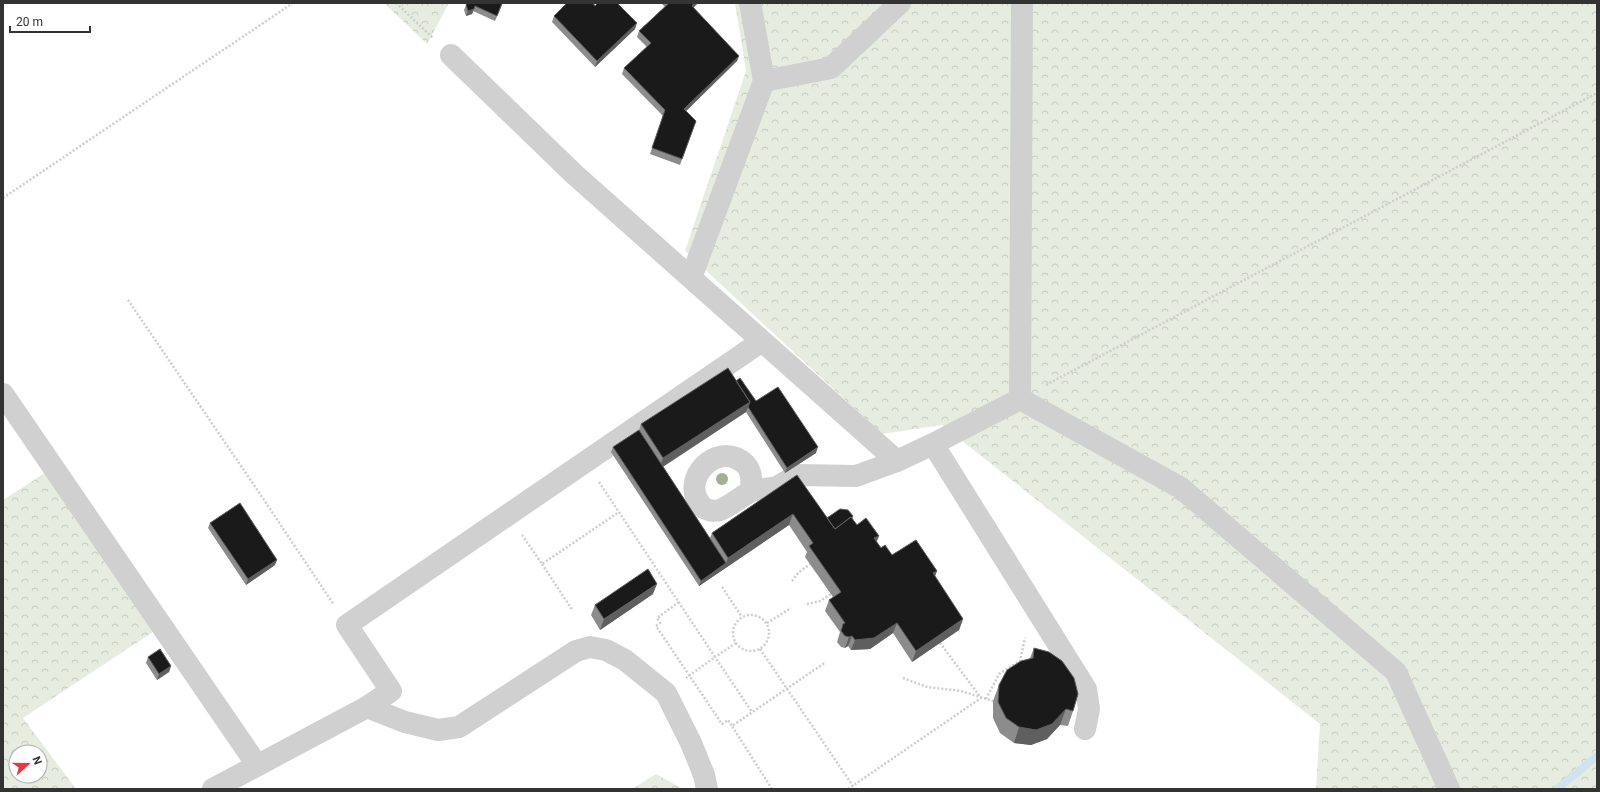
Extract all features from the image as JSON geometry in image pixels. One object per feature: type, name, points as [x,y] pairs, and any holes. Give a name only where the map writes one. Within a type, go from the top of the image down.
[{"type":"lane","points":[[691,278],[764,81],[750,3]]},
{"type":"lane","points":[[764,81],[831,68],[900,3]]},
{"type":"lane","points":[[1020,399],[1022,3]]},
{"type":"lane","points":[[451,55],[574,174],[897,461]]},
{"type":"lane","points":[[213,789],[367,707],[391,691],[347,625],[762,341]]},
{"type":"lane","points":[[3,394],[257,765]]},
{"type":"lane","points":[[751,491],[777,487],[797,475],[856,476],[897,461],[1020,399]]},
{"type":"lane","points":[[1020,399],[1181,488],[1396,672],[1449,789]]},
{"type":"lane","points":[[933,444],[1086,688],[1089,709],[1086,729]]},
{"type":"lane","points":[[367,707],[406,722],[438,730],[459,727],[576,651],[590,647],[606,650],[625,660],[666,693],[691,743],[704,775],[707,789]]},
{"type":"path","points":[[3,198],[293,3]]},
{"type":"path","points":[[396,3],[451,55]]},
{"type":"path","points":[[1020,399],[1597,93]]},
{"type":"path","points":[[128,300],[347,625]]},
{"type":"path","points":[[585,462],[752,712]]},
{"type":"path","points":[[542,564],[619,512]]},
{"type":"path","points":[[508,514],[573,611]]},
{"type":"path","points":[[792,581],[799,572],[810,564]]},
{"type":"path","points":[[722,587],[742,617]]},
{"type":"path","points":[[807,604],[820,601],[831,594]]},
{"type":"path","points":[[679,602],[657,618],[660,623],[656,626],[722,724],[728,720],[772,789]]},
{"type":"path","points":[[986,699],[999,674],[1020,661],[1033,602]]},
{"type":"path","points":[[767,623],[791,608]]},
{"type":"path","points":[[753,614],[759,616],[767,623],[770,634],[765,645],[760,649],[745,650],[736,643],[733,632],[737,621],[742,617],[753,614]]},
{"type":"path","points":[[701,667],[736,643]]},
{"type":"path","points":[[940,643],[981,698]]},
{"type":"path","points":[[760,649],[788,688],[853,786]]},
{"type":"path","points":[[732,726],[826,662]]},
{"type":"path","points":[[903,678],[927,687],[961,691],[993,701]]},
{"type":"path","points":[[848,789],[981,698]]},
{"type":"green space","points":[[384,3],[449,3],[427,44]]},
{"type":"green space","points":[[735,3],[1597,3],[1597,789],[1316,789],[1320,724],[942,425],[882,434],[685,251],[746,71]]},
{"type":"green space","points":[[48,471],[156,630],[23,718],[42,744],[8,744],[8,784],[48,784],[48,751],[76,789],[3,789],[3,500]]},
{"type":"green space","points":[[656,774],[683,789],[632,789]]},
{"type":"building","points":[[467,3],[502,3],[497,16],[475,6],[474,9],[468,11],[466,5]]},
{"type":"building","points":[[567,3],[593,3],[595,6],[598,3],[617,3],[637,23],[597,61],[554,16]]},
{"type":"building","points":[[669,3],[694,3],[692,6],[739,56],[684,109],[696,121],[682,159],[652,148],[665,110],[624,68],[651,43],[639,31]]},
{"type":"building","points":[[728,368],[750,402],[663,458],[641,424]]},
{"type":"building","points":[[740,378],[756,401],[778,387],[818,447],[787,468],[748,407],[750,402],[736,381]]},
{"type":"building","points":[[639,430],[726,563],[701,581],[613,447]]},
{"type":"building","points":[[797,475],[835,529],[851,517],[857,525],[866,518],[879,536],[874,538],[881,548],[885,545],[892,555],[916,540],[937,571],[933,573],[963,619],[916,651],[897,623],[874,638],[855,640],[852,636],[845,636],[841,631],[843,624],[845,623],[829,600],[841,592],[809,546],[813,543],[793,514],[728,558],[712,533]]},
{"type":"building","points":[[240,503],[277,560],[248,579],[210,523]]},
{"type":"building","points":[[840,509],[848,510],[853,516],[835,529],[827,518]]},
{"type":"building","points":[[648,569],[657,584],[604,619],[595,605]]},
{"type":"building","points":[[1034,648],[1049,652],[1062,661],[1074,678],[1078,694],[1073,711],[1066,709],[1052,724],[1036,730],[1019,727],[1006,718],[998,702],[999,685],[1007,670],[1021,661],[1033,658]]},
{"type":"building","points":[[160,649],[171,666],[159,674],[148,657]]},
{"type":"waterway","points":[[1557,789],[1597,756]]}]
